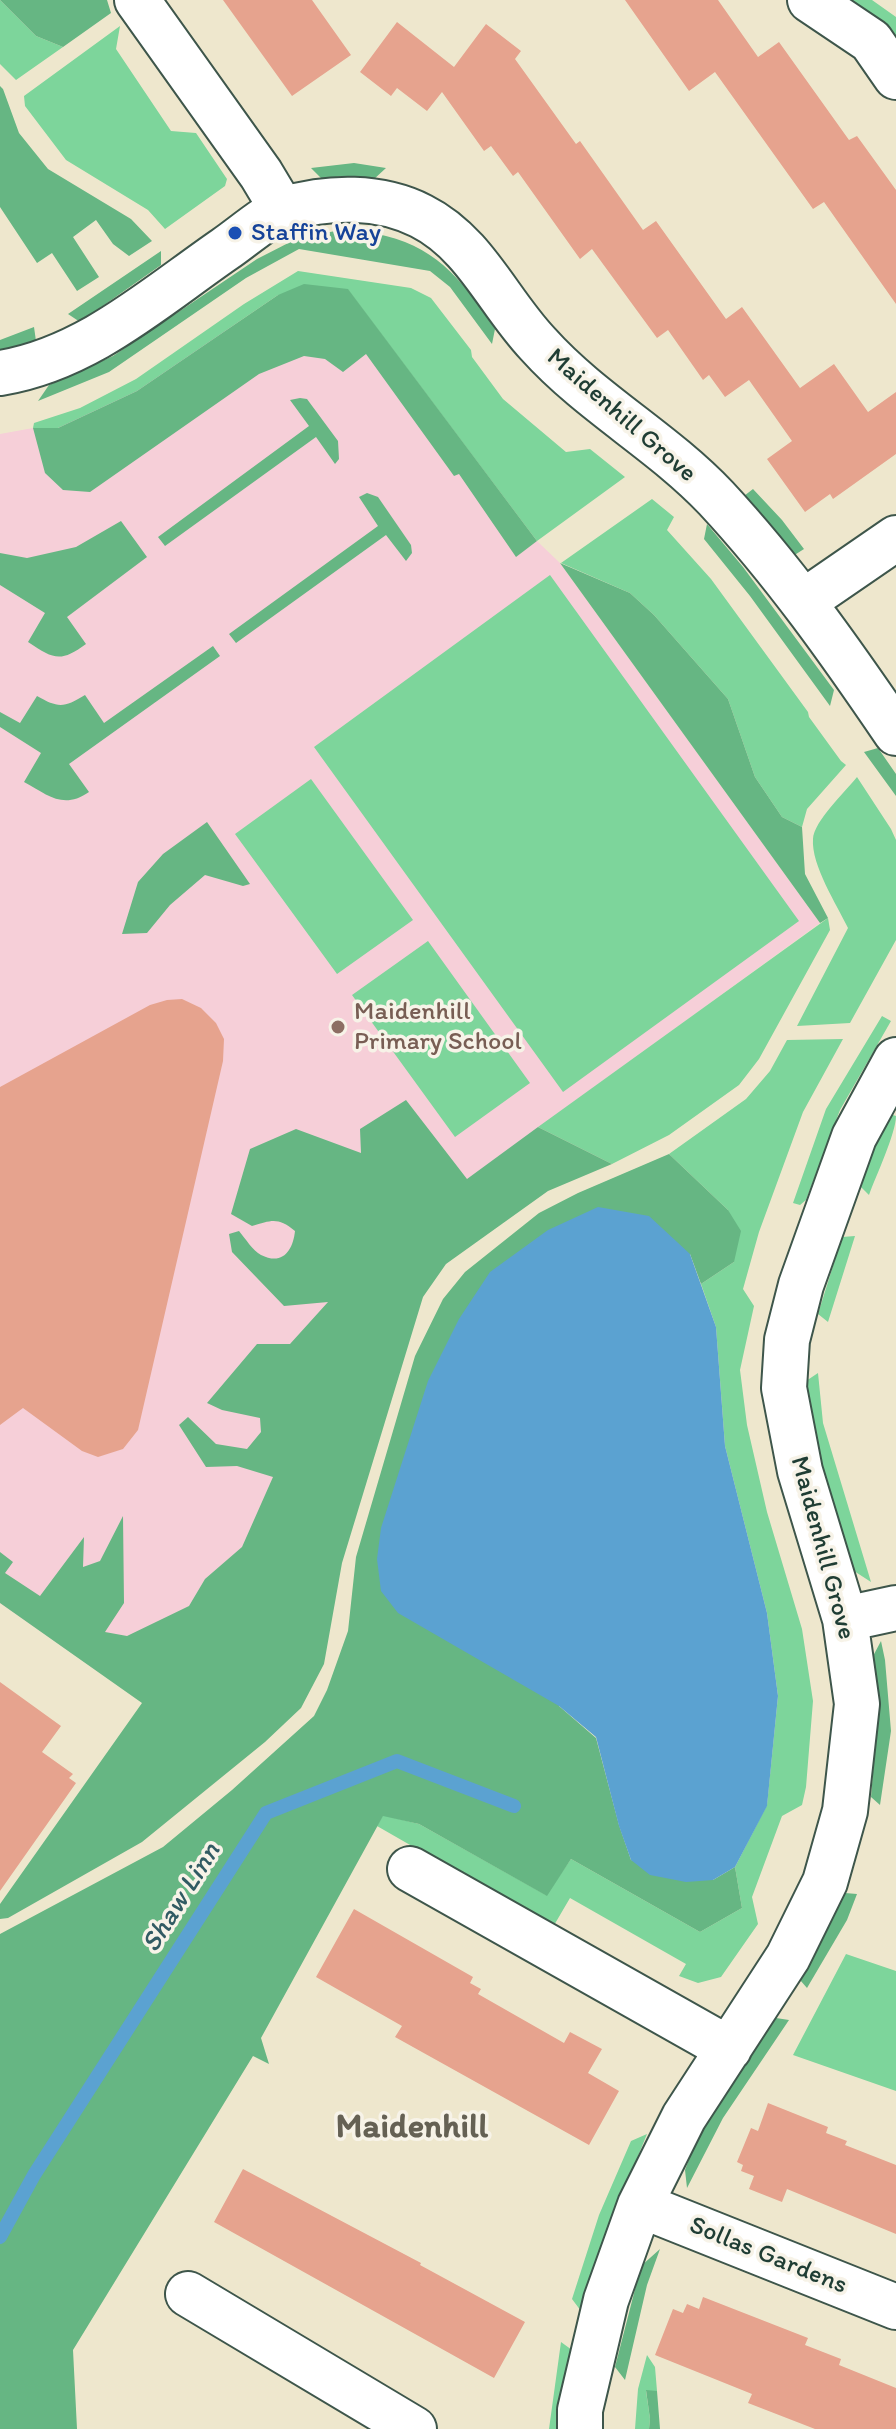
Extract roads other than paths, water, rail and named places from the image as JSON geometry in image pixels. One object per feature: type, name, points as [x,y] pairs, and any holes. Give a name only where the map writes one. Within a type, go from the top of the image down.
[{"type":"street","points":[[137,0],[261,174],[282,209]]},
{"type":"street","points":[[810,0],[871,41],[896,77]]},
{"type":"street","name":"Maidenhill Grove","points":[[0,373],[56,359],[102,336],[282,209],[364,199],[391,204],[422,216],[448,234],[483,270],[535,342],[566,374],[672,458],[715,497],[803,602],[896,733]]},
{"type":"street","points":[[803,602],[896,538]]},
{"type":"street","name":"Maidenhill Grove","points":[[580,2429],[580,2410],[606,2300],[640,2205],[684,2117],[788,1957],[825,1882],[845,1811],[857,1704],[845,1619],[800,1471],[784,1388],[787,1340],[801,1285],[854,1137],[896,1060]]},
{"type":"street","points":[[845,1619],[896,1608]]},
{"type":"street","points":[[410,1869],[729,2049]]},
{"type":"street","name":"Sollas Gardens","points":[[640,2205],[896,2307]]},
{"type":"street","points":[[188,2294],[363,2415],[414,2429]]},
{"type":"water","points":[[598,1207],[649,1216],[690,1254],[716,1327],[725,1446],[767,1613],[778,1696],[767,1806],[735,1867],[713,1880],[686,1882],[650,1875],[631,1860],[596,1737],[559,1706],[398,1613],[381,1591],[377,1559],[381,1528],[428,1381],[459,1319],[490,1272],[548,1230]]},
{"type":"waterway","name":"Shaw Linn","points":[[0,2237],[34,2175],[266,1813],[397,1761],[514,1806]]},
{"type":"place","name":"Staffin Way","points":[[235,233]]},
{"type":"place","name":"Maidenhill Primary School","points":[[338,1027]]},
{"type":"district","name":"Maidenhill","points":[[412,2128]]}]
